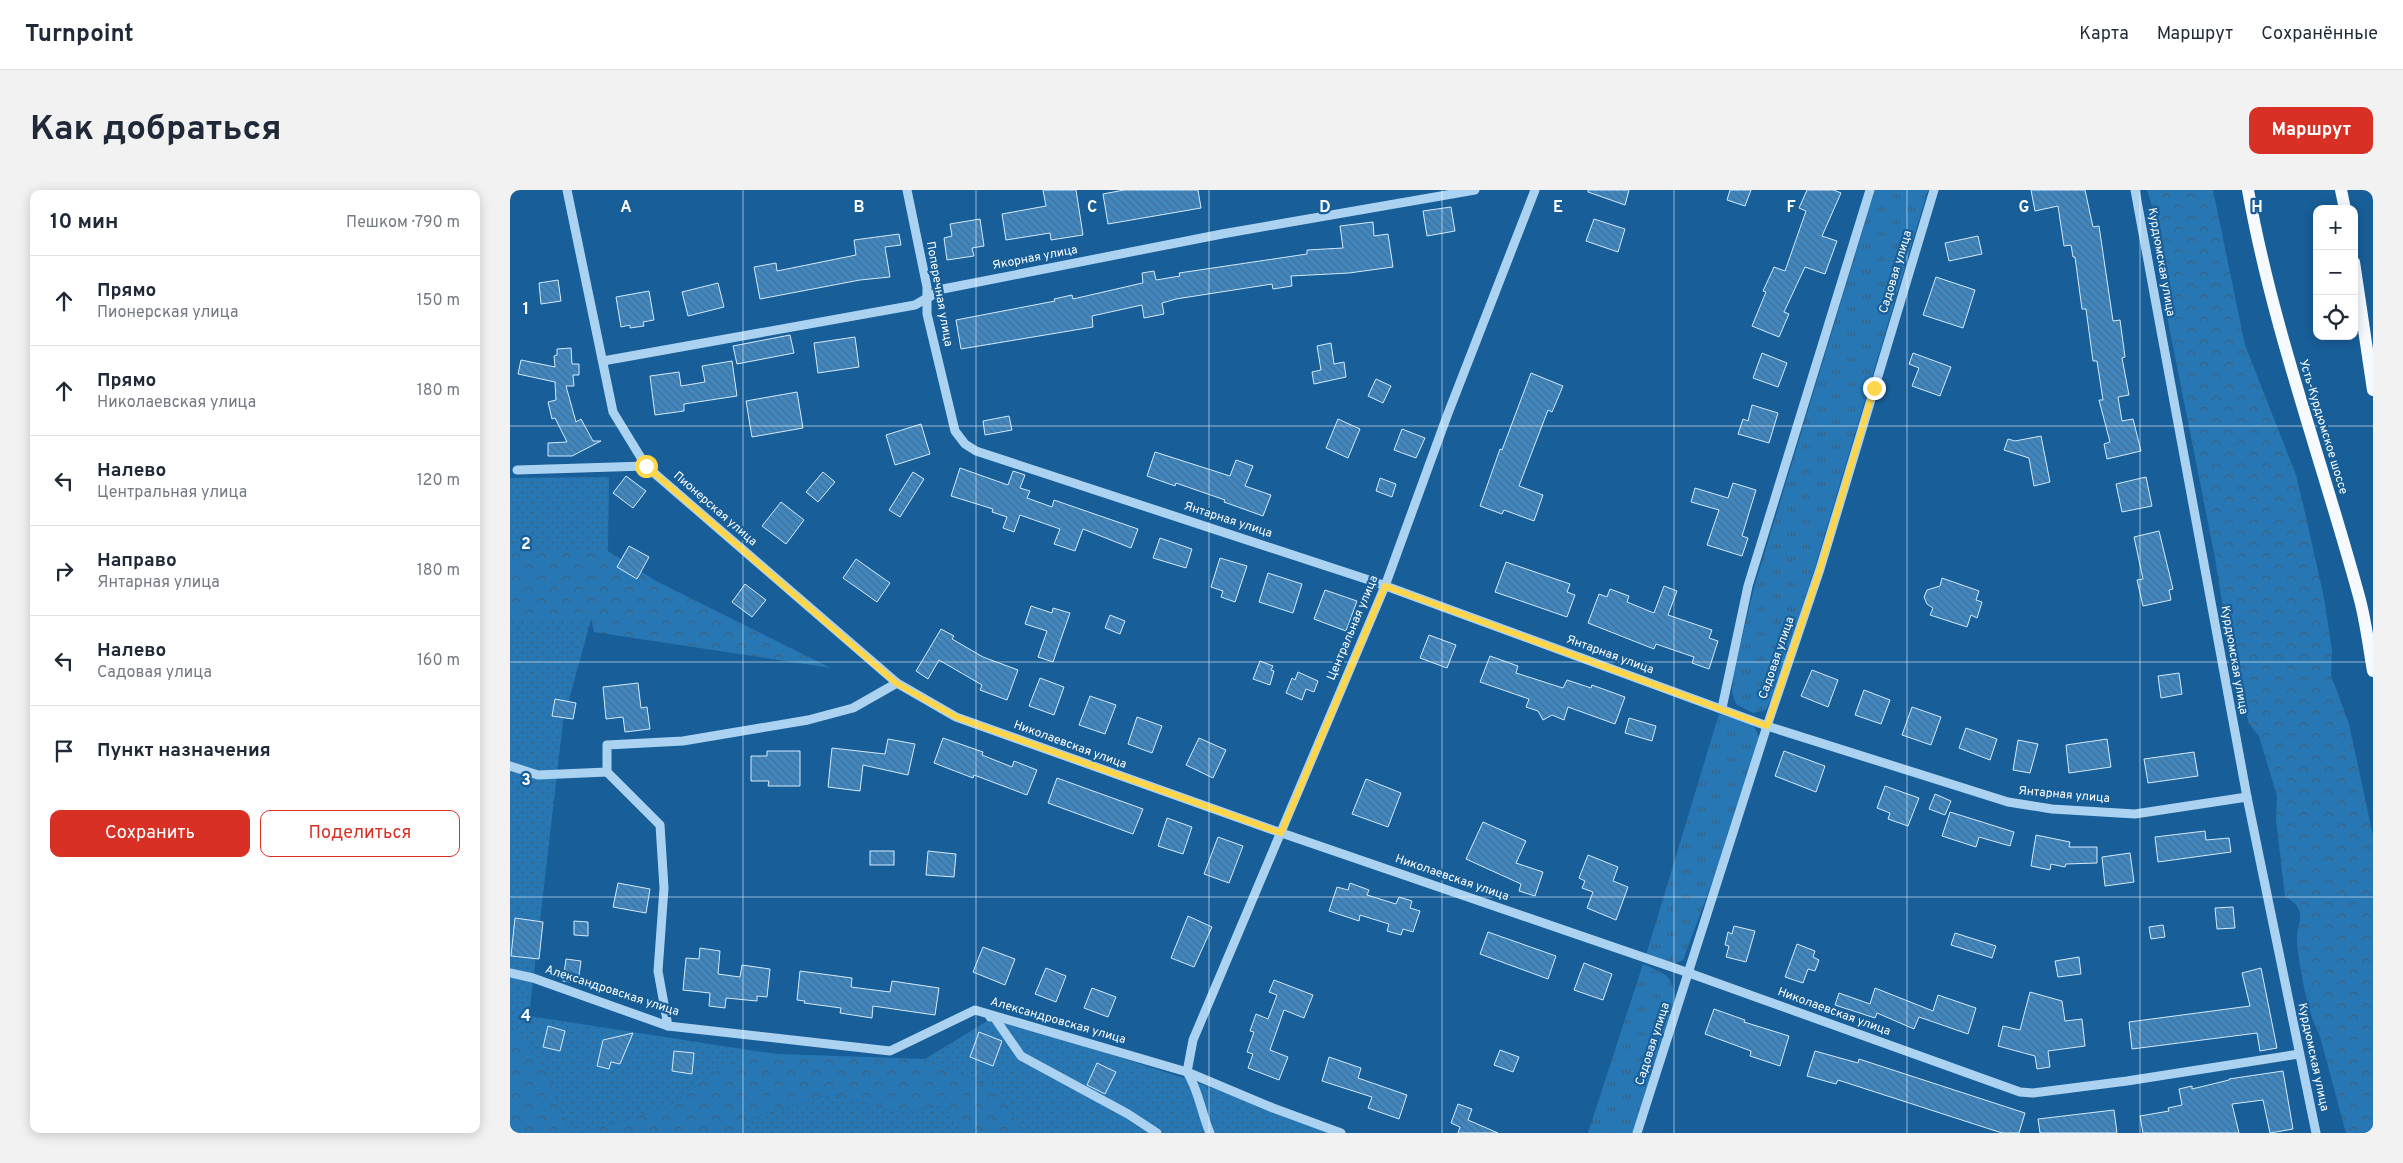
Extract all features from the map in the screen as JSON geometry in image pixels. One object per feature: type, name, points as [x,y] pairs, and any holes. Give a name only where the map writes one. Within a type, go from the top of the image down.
[{"type":"main road","name":"Усть-Курдюмское шоссе","points":[[2248,190],[2256,234],[2282,341],[2360,602],[2373,671]]},
{"type":"main road","points":[[2342,190],[2344,205]]},
{"type":"main road","points":[[2358,288],[2373,386]]},
{"type":"street","name":"Пионерская улица","points":[[568,190],[613,412],[646,466],[896,683]]},
{"type":"street","name":"Поперечная улица","points":[[907,190],[928,298],[927,314],[955,431],[966,444],[976,451]]},
{"type":"street","name":"Якорная улица","points":[[603,361],[915,305],[943,290],[1222,234],[1475,190]]},
{"type":"street","name":"Центральная улица","points":[[1187,1072],[1192,1040],[1385,586],[1447,416],[1535,190]]},
{"type":"street","points":[[1722,708],[1748,586],[1870,190]]},
{"type":"street","name":"Садовая улица","points":[[1637,1133],[1767,726],[1820,569],[1934,190]]},
{"type":"street","name":"Курдюмская улица","points":[[2135,190],[2247,797],[2316,1133]]},
{"type":"street","name":"Янтарная улица","points":[[976,451],[1385,586],[1767,726],[2008,802],[2052,809],[2136,814],[2247,797]]},
{"type":"street","points":[[516,470],[646,466]]},
{"type":"street","points":[[668,1026],[658,971],[664,888],[660,825],[607,772],[607,745],[683,741],[808,720],[853,708],[896,683]]},
{"type":"street","name":"Николаевская улица","points":[[896,683],[956,717],[1281,833],[1689,973],[2020,1092],[2033,1093],[2126,1081],[2299,1054]]},
{"type":"street","points":[[510,766],[538,775],[607,772]]},
{"type":"street","name":"Александровская улица","points":[[510,973],[533,978],[668,1026],[890,1051],[975,1010],[1187,1072],[1273,1108],[1341,1133]]},
{"type":"street","points":[[964,1015],[994,1017],[1021,1056],[1128,1114],[1157,1133]]},
{"type":"street","points":[[1187,1072],[1193,1081],[1202,1115],[1210,1133]]},
{"type":"green space","points":[[1875,190],[1928,190],[1815,567],[1775,690],[1766,710],[1753,713],[1736,704],[1732,692],[1733,675],[1754,588]]},
{"type":"green space","points":[[2147,190],[2213,190],[2245,345],[2296,475],[2324,598],[2332,650],[2331,675],[2349,724],[2373,836],[2373,1133],[2346,1133],[2319,1033],[2307,1001],[2297,946],[2300,913],[2294,903],[2285,897],[2276,819],[2277,796],[2259,736],[2249,724],[2225,620],[2215,558],[2165,306],[2160,233]]},
{"type":"green space","points":[[609,477],[608,551],[554,551],[510,546],[510,478]]},
{"type":"green space","points":[[510,546],[554,551],[608,551],[656,581],[831,668],[594,632],[591,619],[510,619]]},
{"type":"green space","points":[[510,619],[591,619],[563,722],[529,1016],[755,1051],[714,1073],[666,1108],[581,1133],[570,1133],[543,1065],[510,1025]]},
{"type":"green space","points":[[1719,714],[1753,725],[1760,737],[1717,869],[1683,960],[1673,964],[1646,955]]},
{"type":"green space","points":[[1643,964],[1668,977],[1673,988],[1674,1005],[1633,1133],[1588,1133]]},
{"type":"green space","points":[[994,1017],[1193,1081],[1332,1133],[1024,1133],[993,1087],[925,1059]]},
{"type":"green space","points":[[510,1025],[543,1065],[570,1133],[510,1133]]},
{"type":"green space","points":[[755,1051],[779,1054],[925,1059],[993,1087],[1024,1133],[970,1133],[943,1106],[900,1112],[832,1094],[750,1119],[735,1133],[581,1133],[666,1108],[714,1073]]},
{"type":"green space","points":[[832,1094],[900,1112],[943,1106],[970,1133],[735,1133],[750,1119]]},
{"type":"building","points":[[1043,190],[1076,190],[1083,235],[1051,240],[1050,233],[1006,240],[1002,214],[1046,206]]},
{"type":"building","points":[[1124,190],[1198,190],[1201,208],[1108,224],[1103,194]]},
{"type":"building","points":[[1588,190],[1629,190],[1625,205],[1588,192]]},
{"type":"building","points":[[1730,190],[1751,190],[1745,206],[1727,200]]},
{"type":"building","points":[[1807,190],[1834,190],[1841,193],[1822,236],[1837,241],[1825,274],[1805,267],[1784,312],[1789,314],[1779,337],[1752,326],[1766,292],[1763,291],[1774,267],[1785,271],[1806,211],[1799,208]]},
{"type":"building","points":[[2031,190],[2085,190],[2093,227],[2099,226],[2113,321],[2120,320],[2125,357],[2122,358],[2129,395],[2118,397],[2122,421],[2133,419],[2141,451],[2107,459],[2104,444],[2110,442],[2099,400],[2103,400],[2097,361],[2093,361],[2086,309],[2082,309],[2075,257],[2073,257],[2071,245],[2064,246],[2058,206],[2035,211]]},
{"type":"building","points":[[1451,207],[1455,231],[1427,236],[1423,211]]},
{"type":"building","points":[[980,219],[984,246],[972,248],[974,256],[947,260],[944,238],[952,236],[950,224]]},
{"type":"building","points":[[1594,219],[1625,229],[1618,252],[1586,241]]},
{"type":"building","points":[[1373,222],[1374,236],[1388,234],[1393,267],[1349,273],[1291,276],[1292,286],[1273,289],[1272,284],[1176,299],[1162,303],[1164,314],[1144,318],[1142,305],[1092,316],[1093,327],[961,349],[956,320],[1055,301],[1054,299],[1072,295],[1073,299],[1143,283],[1142,273],[1154,271],[1156,280],[1180,276],[1179,273],[1307,254],[1307,250],[1343,248],[1340,226]]},
{"type":"building","points":[[899,234],[901,245],[885,247],[890,277],[860,280],[760,299],[754,267],[776,263],[777,271],[856,255],[854,240]]},
{"type":"building","points":[[1978,236],[1982,254],[1949,261],[1945,243]]},
{"type":"building","points":[[1936,277],[1975,290],[1963,328],[1923,315]]},
{"type":"building","points":[[558,280],[561,301],[541,304],[539,283]]},
{"type":"building","points":[[718,283],[724,307],[688,316],[682,292]]},
{"type":"building","points":[[649,291],[654,320],[643,322],[644,326],[630,328],[630,325],[621,327],[616,297]]},
{"type":"building","points":[[790,335],[794,353],[737,364],[733,346]]},
{"type":"building","points":[[855,337],[859,367],[818,373],[814,343]]},
{"type":"building","points":[[1331,343],[1334,364],[1344,362],[1346,377],[1314,384],[1312,372],[1321,370],[1317,346]]},
{"type":"building","points":[[571,348],[572,364],[579,364],[579,375],[573,375],[574,386],[566,386],[576,422],[581,419],[593,441],[601,441],[572,456],[548,456],[548,443],[567,442],[555,418],[552,419],[548,402],[556,400],[555,382],[518,374],[521,360],[555,367],[554,356],[557,355],[557,349]]},
{"type":"building","points":[[1762,353],[1787,363],[1778,387],[1753,378]]},
{"type":"building","points":[[1913,353],[1951,367],[1940,396],[1912,386],[1919,368],[1909,364]]},
{"type":"building","points":[[732,361],[737,396],[684,404],[684,411],[655,415],[650,376],[679,372],[681,386],[705,382],[702,366]]},
{"type":"building","points":[[1531,373],[1563,386],[1552,412],[1548,410],[1519,486],[1543,495],[1534,521],[1504,510],[1502,514],[1480,506],[1500,449],[1502,450]]},
{"type":"building","points":[[1376,379],[1391,386],[1383,403],[1368,396]]},
{"type":"building","points":[[797,392],[803,428],[752,437],[746,401]]},
{"type":"building","points":[[1752,405],[1778,413],[1769,443],[1738,434],[1743,419],[1748,421]]},
{"type":"building","points":[[1009,416],[1012,430],[985,435],[983,421]]},
{"type":"building","points":[[1338,419],[1360,429],[1348,458],[1326,448]]},
{"type":"building","points":[[921,424],[930,454],[895,465],[886,435]]},
{"type":"building","points":[[1402,429],[1425,438],[1416,458],[1394,450]]},
{"type":"building","points":[[2041,436],[2050,482],[2034,486],[2029,458],[2004,450],[2008,439],[2015,441]]},
{"type":"building","points":[[1155,452],[1230,476],[1236,460],[1253,466],[1245,486],[1271,495],[1263,516],[1176,483],[1175,486],[1147,476]]},
{"type":"building","points":[[960,468],[1008,485],[1013,471],[1025,475],[1020,488],[1030,491],[1027,498],[1052,507],[1054,500],[1138,529],[1131,548],[1083,529],[1075,551],[1054,544],[1060,529],[1020,515],[1014,532],[1003,528],[1007,517],[992,512],[993,509],[951,496]]},
{"type":"building","points":[[823,472],[835,482],[818,502],[806,492]]},
{"type":"building","points":[[913,472],[924,479],[900,517],[889,510]]},
{"type":"building","points":[[626,476],[646,491],[633,508],[613,493]]},
{"type":"building","points":[[2146,477],[2152,506],[2122,512],[2116,484]]},
{"type":"building","points":[[1380,478],[1396,484],[1392,497],[1376,491]]},
{"type":"building","points":[[1733,483],[1756,490],[1742,536],[1748,538],[1742,556],[1707,545],[1719,510],[1691,502],[1695,488],[1728,498]]},
{"type":"building","points":[[781,502],[804,520],[786,544],[762,526]]},
{"type":"building","points":[[2159,531],[2173,589],[2169,590],[2171,600],[2143,606],[2137,580],[2143,579],[2134,537]]},
{"type":"building","points":[[1160,538],[1192,549],[1186,568],[1153,558]]},
{"type":"building","points":[[629,546],[649,557],[637,579],[617,567]]},
{"type":"building","points":[[1220,558],[1247,566],[1235,602],[1221,597],[1223,591],[1211,587]]},
{"type":"building","points":[[856,559],[890,583],[877,602],[843,578]]},
{"type":"building","points":[[1506,562],[1570,584],[1567,592],[1575,595],[1567,617],[1495,592]]},
{"type":"building","points":[[1268,573],[1302,584],[1293,613],[1259,602]]},
{"type":"building","points":[[1942,578],[1979,591],[1976,600],[1982,602],[1977,618],[1971,615],[1967,627],[1930,615],[1933,608],[1927,604],[1924,597],[1927,590],[1940,586]]},
{"type":"building","points":[[745,584],[766,600],[752,617],[732,602]]},
{"type":"building","points":[[1664,586],[1677,591],[1668,615],[1712,630],[1709,638],[1718,641],[1709,669],[1692,663],[1694,657],[1656,644],[1654,649],[1588,623],[1599,594],[1607,597],[1610,589],[1629,596],[1627,602],[1654,613]]},
{"type":"building","points":[[1325,590],[1357,601],[1346,631],[1314,619]]},
{"type":"building","points":[[1031,606],[1052,613],[1053,608],[1070,613],[1053,662],[1038,657],[1047,631],[1025,624]]},
{"type":"building","points":[[1110,615],[1125,621],[1120,634],[1105,628]]},
{"type":"building","points":[[941,629],[954,636],[952,639],[983,657],[1018,670],[1007,700],[980,690],[982,685],[939,660],[928,679],[916,671]]},
{"type":"building","points":[[1429,635],[1456,645],[1447,668],[1420,658]]},
{"type":"building","points":[[1490,656],[1518,666],[1516,673],[1563,688],[1567,680],[1591,688],[1592,685],[1625,697],[1615,724],[1568,707],[1564,720],[1552,715],[1543,720],[1538,711],[1526,707],[1529,699],[1480,682]]},
{"type":"building","points":[[1260,661],[1273,666],[1271,670],[1274,671],[1270,685],[1253,679]]},
{"type":"building","points":[[1812,670],[1838,680],[1828,707],[1801,696]]},
{"type":"building","points":[[1298,672],[1318,681],[1314,692],[1306,689],[1302,700],[1286,693],[1292,678],[1295,680]]},
{"type":"building","points":[[2179,673],[2182,694],[2161,698],[2158,676]]},
{"type":"building","points":[[1040,678],[1064,687],[1054,715],[1029,706]]},
{"type":"building","points":[[638,683],[641,708],[647,707],[650,729],[625,732],[623,717],[606,719],[603,687]]},
{"type":"building","points":[[1864,690],[1890,700],[1881,724],[1855,715]]},
{"type":"building","points":[[1090,696],[1116,705],[1105,734],[1079,725]]},
{"type":"building","points":[[555,699],[576,703],[573,719],[552,716]]},
{"type":"building","points":[[1912,707],[1941,717],[1931,745],[1902,735]]},
{"type":"building","points":[[1137,717],[1162,726],[1152,753],[1128,744]]},
{"type":"building","points":[[1629,718],[1656,726],[1652,741],[1625,733]]},
{"type":"building","points":[[1966,728],[1997,739],[1990,760],[1959,748]]},
{"type":"building","points":[[943,738],[983,752],[982,755],[1012,767],[1014,761],[1037,770],[1027,795],[974,775],[973,778],[934,763]]},
{"type":"building","points":[[1199,738],[1226,750],[1213,778],[1186,765]]},
{"type":"building","points":[[888,739],[915,744],[908,775],[863,765],[860,791],[828,787],[832,748],[885,754]]},
{"type":"building","points":[[2107,739],[2111,767],[2069,773],[2066,745]]},
{"type":"building","points":[[2018,740],[2038,744],[2030,773],[2013,770]]},
{"type":"building","points":[[767,751],[800,751],[800,786],[768,786],[769,781],[751,781],[751,756],[767,756]]},
{"type":"building","points":[[1784,751],[1825,766],[1816,792],[1775,776]]},
{"type":"building","points":[[2194,752],[2198,776],[2148,783],[2144,759]]},
{"type":"building","points":[[1057,778],[1143,809],[1133,834],[1048,803]]},
{"type":"building","points":[[1366,779],[1401,793],[1388,827],[1352,814]]},
{"type":"building","points":[[1885,786],[1919,798],[1908,826],[1888,819],[1890,813],[1877,808]]},
{"type":"building","points":[[1935,794],[1951,801],[1945,815],[1929,809]]},
{"type":"building","points":[[1950,812],[2014,832],[2010,846],[1979,837],[1976,847],[1942,836]]},
{"type":"building","points":[[1167,818],[1192,827],[1183,854],[1158,846]]},
{"type":"building","points":[[1483,822],[1526,841],[1516,863],[1543,872],[1535,896],[1519,891],[1521,884],[1466,859]]},
{"type":"building","points":[[2205,831],[2206,840],[2229,838],[2231,852],[2158,862],[2155,837]]},
{"type":"building","points":[[2036,835],[2070,842],[2069,847],[2097,847],[2097,863],[2066,864],[2065,867],[2051,864],[2050,870],[2031,866]]},
{"type":"building","points":[[1218,837],[1243,846],[1229,883],[1204,874]]},
{"type":"building","points":[[870,851],[894,851],[894,865],[870,865]]},
{"type":"building","points":[[928,851],[956,854],[954,877],[926,875]]},
{"type":"building","points":[[2130,853],[2134,882],[2105,886],[2102,857]]},
{"type":"building","points":[[1588,855],[1618,867],[1613,881],[1628,887],[1616,920],[1587,908],[1593,892],[1582,888],[1585,881],[1579,878]]},
{"type":"building","points":[[618,883],[650,889],[646,913],[613,907]]},
{"type":"building","points":[[1350,883],[1369,890],[1367,895],[1396,904],[1399,897],[1412,901],[1410,908],[1420,911],[1413,932],[1403,929],[1401,935],[1387,931],[1389,924],[1360,915],[1359,921],[1329,911],[1337,887],[1348,890]]},
{"type":"building","points":[[2233,907],[2235,928],[2217,929],[2215,908]]},
{"type":"building","points":[[1188,916],[1212,927],[1194,967],[1171,958]]},
{"type":"building","points":[[515,918],[543,922],[539,959],[511,956]]},
{"type":"building","points":[[574,921],[588,922],[588,936],[574,935]]},
{"type":"building","points":[[2163,925],[2165,937],[2151,939],[2149,927]]},
{"type":"building","points":[[1734,926],[1755,931],[1746,962],[1726,957],[1729,946],[1725,945],[1728,932],[1732,934]]},
{"type":"building","points":[[1488,932],[1556,956],[1548,979],[1480,954]]},
{"type":"building","points":[[1955,933],[1996,946],[1992,958],[1951,945]]},
{"type":"building","points":[[1797,944],[1815,951],[1813,957],[1819,960],[1815,971],[1808,969],[1803,983],[1785,977]]},
{"type":"building","points":[[983,947],[1015,959],[1005,985],[973,972]]},
{"type":"building","points":[[700,948],[720,951],[718,974],[740,977],[742,965],[770,969],[767,997],[757,996],[757,1001],[726,998],[725,1008],[709,1006],[710,993],[683,990],[686,958],[699,959]]},
{"type":"building","points":[[2079,957],[2081,974],[2058,977],[2055,961]]},
{"type":"building","points":[[566,959],[581,961],[578,983],[563,981]]},
{"type":"building","points":[[1584,963],[1612,974],[1603,1000],[1574,990]]},
{"type":"building","points":[[1046,968],[1066,976],[1056,1002],[1035,994]]},
{"type":"building","points":[[2261,968],[2277,1048],[2260,1051],[2257,1033],[2132,1049],[2129,1022],[2250,1006],[2242,973]]},
{"type":"building","points":[[800,971],[852,978],[851,987],[890,992],[892,981],[939,988],[935,1015],[873,1006],[872,1018],[840,1013],[841,1008],[804,1003],[805,1001],[797,1000]]},
{"type":"building","points":[[1274,980],[1313,995],[1304,1018],[1284,1010],[1270,1050],[1288,1057],[1279,1080],[1248,1068],[1253,1054],[1247,1052],[1254,1032],[1250,1031],[1256,1014],[1268,1019],[1277,995],[1269,992]]},
{"type":"building","points":[[1092,988],[1116,997],[1108,1017],[1084,1008]]},
{"type":"building","points":[[1875,988],[1933,1011],[1938,995],[1976,1008],[1968,1034],[1919,1017],[1914,1029],[1877,1013],[1875,1018],[1835,1005],[1839,993],[1870,1004]]},
{"type":"building","points":[[2030,992],[2062,1001],[2065,1021],[2082,1019],[2085,1046],[2048,1051],[2050,1067],[2037,1069],[2035,1056],[1998,1046],[2003,1026],[2020,1030]]},
{"type":"building","points":[[1714,1009],[1745,1020],[1744,1022],[1789,1036],[1780,1066],[1750,1056],[1751,1051],[1705,1034]]},
{"type":"building","points":[[548,1026],[565,1031],[560,1051],[543,1047]]},
{"type":"building","points":[[979,1032],[1002,1041],[993,1066],[970,1057]]},
{"type":"building","points":[[633,1033],[620,1064],[611,1062],[609,1069],[597,1066],[603,1040]]},
{"type":"building","points":[[1500,1050],[1519,1057],[1513,1072],[1494,1065]]},
{"type":"building","points":[[674,1051],[694,1053],[692,1074],[672,1071]]},
{"type":"building","points":[[1815,1051],[1858,1063],[1859,1059],[2025,1113],[2019,1133],[2002,1133],[1838,1080],[1836,1084],[1807,1076]]},
{"type":"building","points":[[1329,1057],[1361,1068],[1358,1078],[1407,1095],[1399,1119],[1368,1108],[1372,1097],[1322,1081]]},
{"type":"building","points":[[1097,1063],[1116,1072],[1105,1094],[1087,1085]]},
{"type":"building","points":[[2283,1071],[2293,1129],[2270,1133],[2263,1100],[2232,1104],[2239,1133],[2143,1133],[2140,1116],[2169,1111],[2168,1108],[2182,1105],[2179,1089],[2192,1086],[2192,1089],[2229,1079]]},
{"type":"building","points":[[1458,1104],[1472,1109],[1468,1120],[1498,1133],[1458,1133],[1460,1127],[1451,1123]]},
{"type":"building","points":[[2114,1110],[2117,1133],[2040,1133],[2038,1119]]},
{"type":"route","points":[[646,466],[896,683],[956,717],[1281,833],[1385,586],[1767,726],[1820,569],[1874,388]]}]
